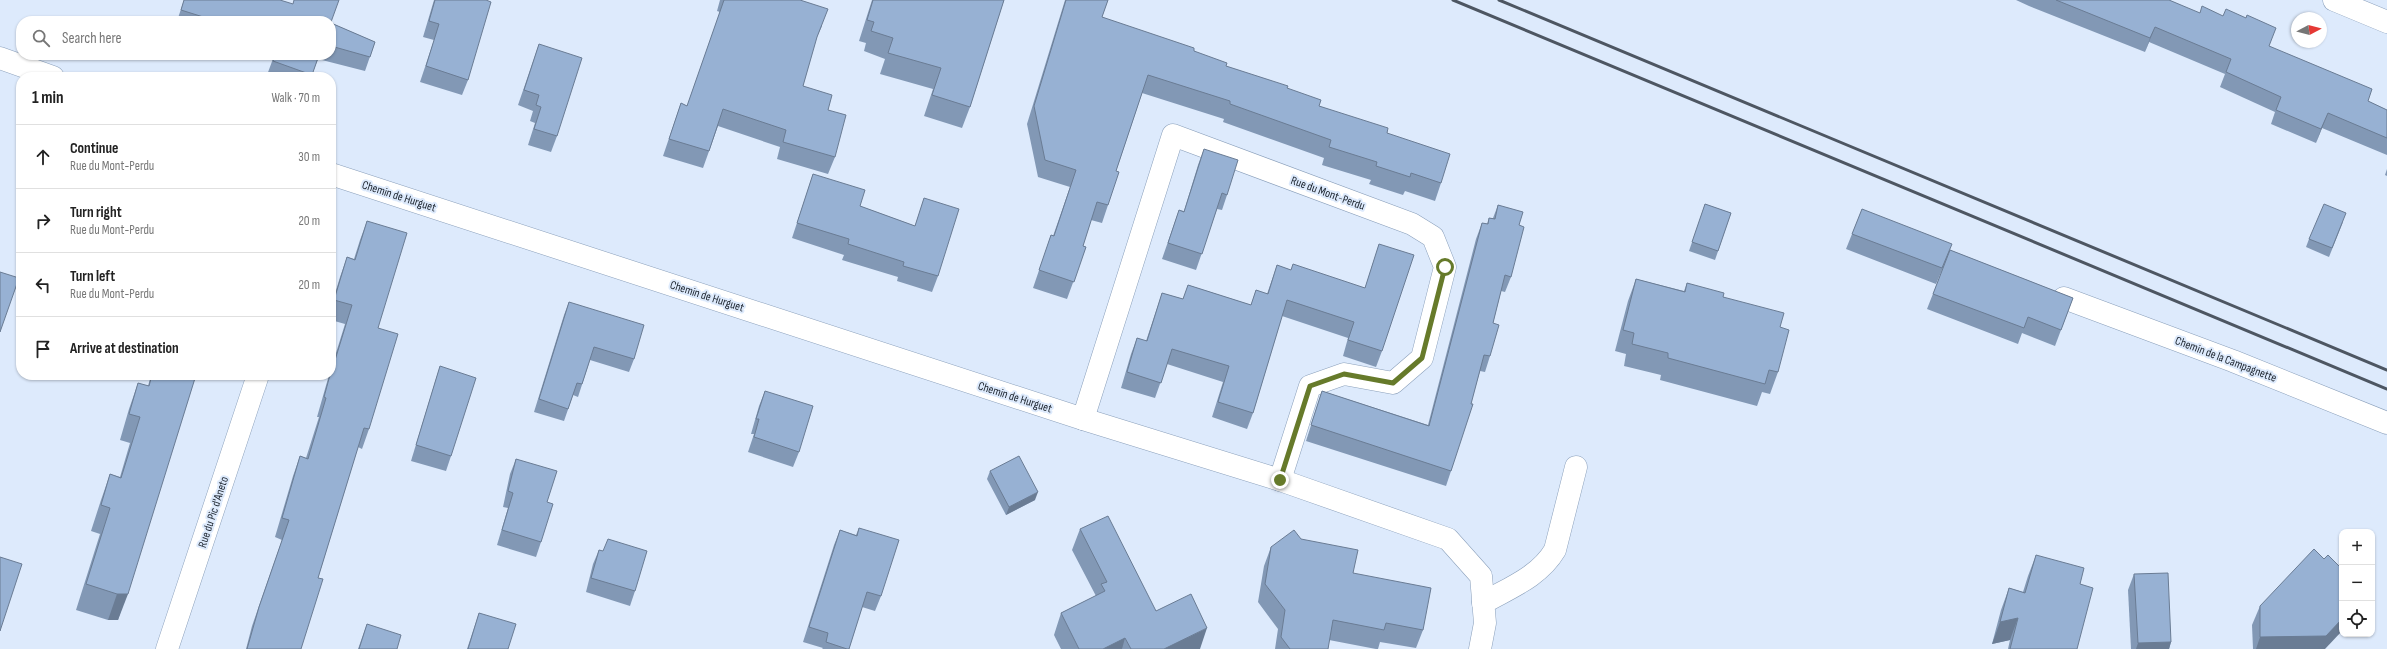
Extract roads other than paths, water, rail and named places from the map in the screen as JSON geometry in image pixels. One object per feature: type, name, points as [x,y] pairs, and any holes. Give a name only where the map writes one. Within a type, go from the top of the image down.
[{"type":"street","points":[[2334,0],[2387,22]]},
{"type":"street","points":[[0,58],[39,72]]},
{"type":"street","name":"Rue du Mont-Perdu","points":[[1083,419],[1173,135],[1412,224],[1433,237],[1445,267],[1422,358],[1393,383],[1344,374],[1310,386],[1280,480]]},
{"type":"street","name":"Chemin de Hurguet","points":[[336,176],[1083,419],[1280,480],[1448,539],[1481,576],[1483,603]]},
{"type":"street","name":"Chemin de la Campagnette","points":[[2064,298],[2233,361],[2387,423]]},
{"type":"street","name":"Rue du Pic d'Aneto","points":[[167,649],[256,380]]},
{"type":"street","points":[[1480,649],[1485,624],[1483,603],[1536,574],[1548,561],[1555,550],[1576,467]]},
{"type":"railway","points":[[1453,0],[2387,389]]},
{"type":"railway","points":[[1499,0],[2387,370]]}]
